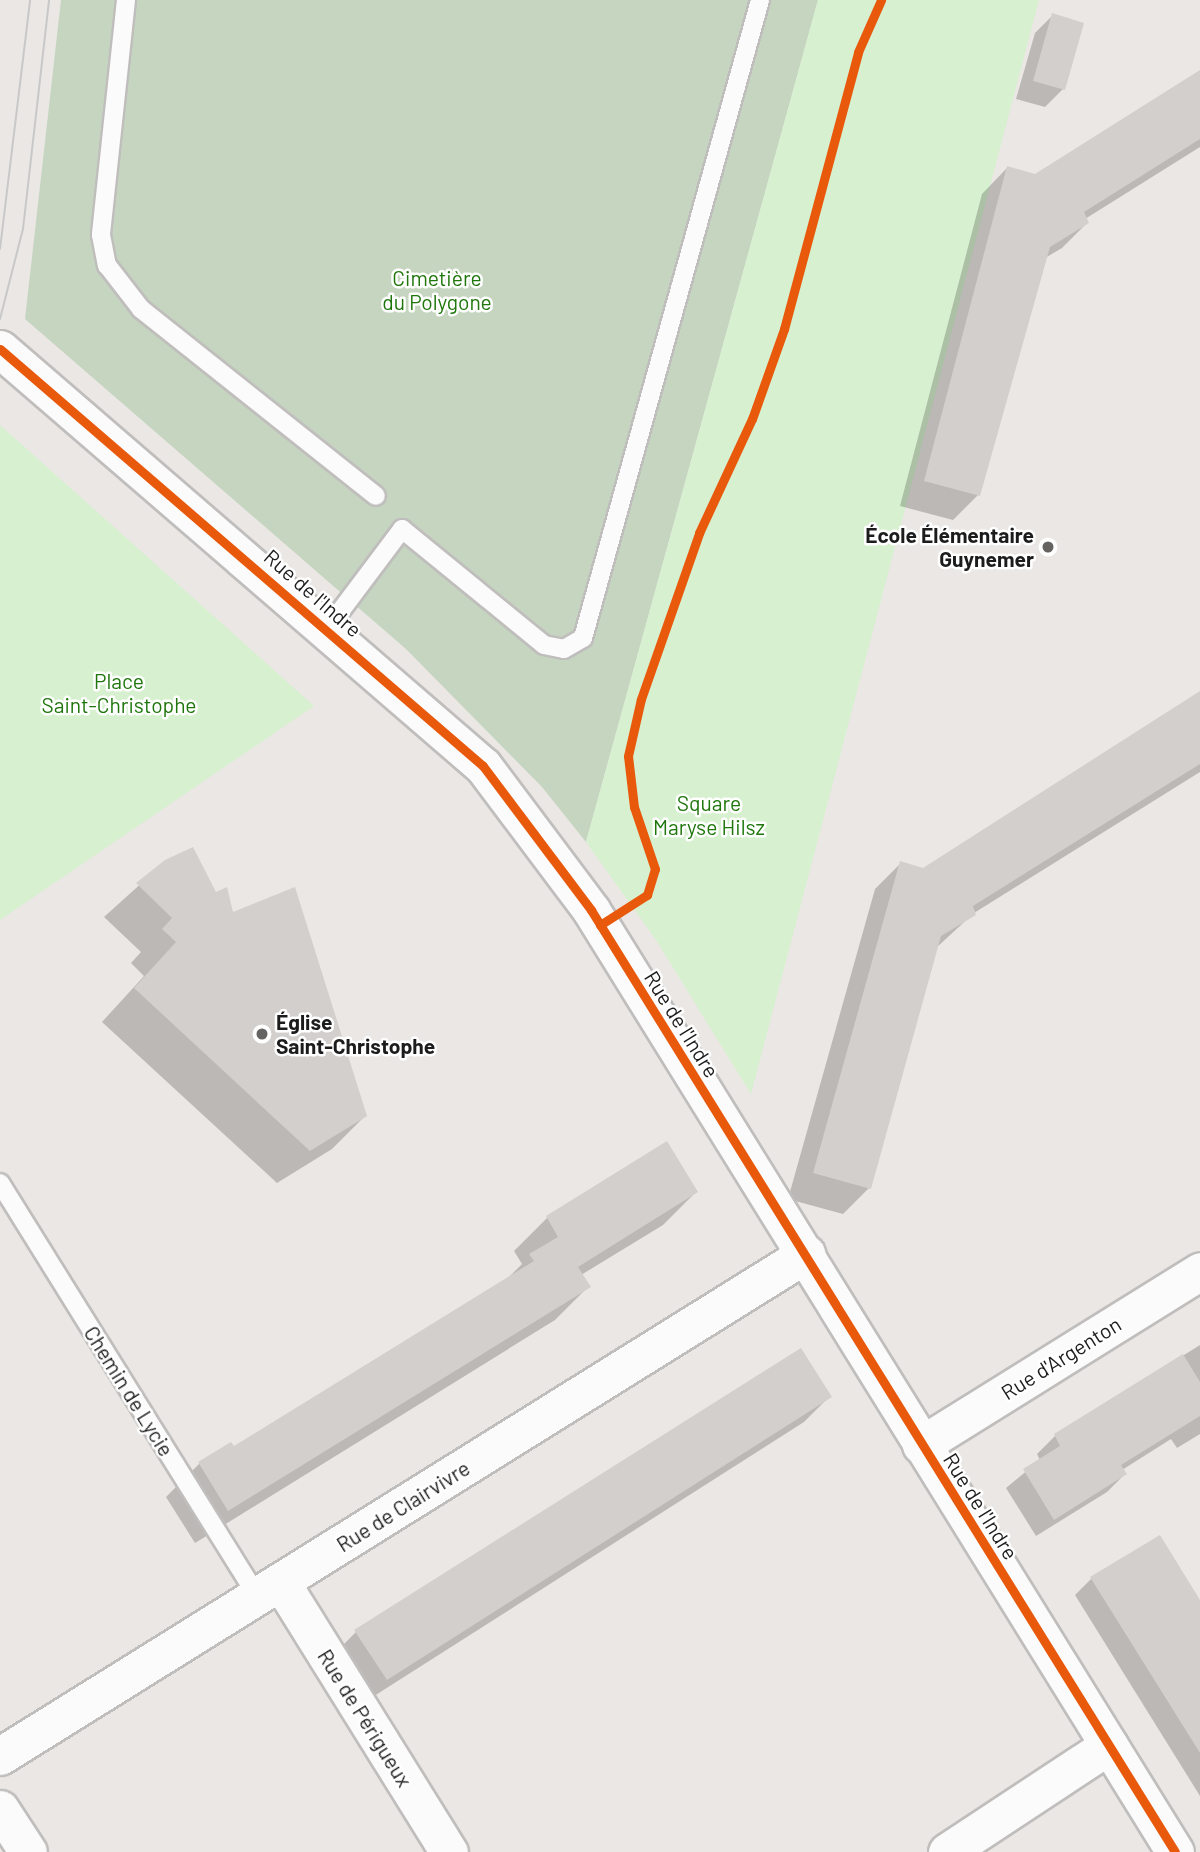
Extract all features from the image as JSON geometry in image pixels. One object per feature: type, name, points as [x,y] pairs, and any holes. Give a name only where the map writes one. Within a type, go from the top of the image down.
[{"type":"street","name":"Rue de l'Indre","points":[[0,349],[483,765],[591,910],[1175,1852]]},
{"type":"street","name":"Rue de Clairvivre","points":[[0,1756],[270,1591],[806,1254]]},
{"type":"street","name":"Rue d'Argenton","points":[[921,1444],[1200,1271]]},
{"type":"street","name":"Rue de Périgueux","points":[[270,1591],[449,1852]]},
{"type":"street","points":[[947,1852],[1108,1745]]},
{"type":"street","points":[[0,1809],[28,1852]]},
{"type":"lane","points":[[126,0],[102,225],[107,265],[141,309],[376,496]]},
{"type":"lane","points":[[327,629],[402,529],[544,645],[564,649],[583,638],[760,0]]},
{"type":"lane","name":"Chemin de Lycie","points":[[0,1183],[270,1591]]},
{"type":"green space","name":"Cimetière du Polygone","points":[[61,0],[818,0],[586,842],[542,787],[406,649],[25,319]]},
{"type":"green space","name":"Square Maryse Hilsz","points":[[818,0],[1039,0],[751,1094],[656,940],[586,842]]},
{"type":"green space","name":"Place Saint-Christophe","points":[[0,425],[314,706],[0,920]]},
{"type":"building","points":[[1052,13],[1084,23],[1065,90],[1033,81]]},
{"type":"building","points":[[1200,70],[1200,139],[1084,212],[1089,223],[1050,247],[980,496],[924,481],[1007,166],[1035,174]]},
{"type":"building","points":[[1200,691],[1200,764],[973,906],[976,915],[941,936],[871,1189],[813,1173],[900,861],[923,868]]},
{"type":"building","name":"Église Saint-Christophe","points":[[193,847],[216,892],[227,887],[233,912],[295,887],[367,1116],[310,1151],[134,988],[176,942],[162,929],[172,918],[136,883],[165,860]]},
{"type":"building","points":[[667,1141],[698,1192],[578,1267],[591,1287],[228,1511],[198,1462],[231,1442],[234,1446],[534,1261],[529,1254],[558,1237],[546,1216]]},
{"type":"building","points":[[801,1348],[832,1397],[387,1680],[354,1630]]},
{"type":"building","points":[[1183,1354],[1200,1382],[1200,1416],[1121,1465],[1127,1474],[1054,1520],[1023,1469],[1060,1446],[1054,1434]]},
{"type":"building","points":[[1160,1535],[1200,1600],[1200,1753],[1090,1577]]},
{"type":"tram line","points":[[0,249],[30,0]]},
{"type":"tram line","points":[[0,319],[23,229],[49,0]]},
{"type":"cycle path","points":[[600,925],[647,895],[655,869],[634,807],[628,756],[641,699],[699,533],[752,419],[784,329],[858,52],[881,0]]},
{"type":"cycle path","points":[[0,349],[483,766],[591,910],[1175,1852]]},
{"type":"place","name":"École Élémentaire Guynemer","points":[[1048,547]]},
{"type":"place","name":"Église Saint-Christophe","points":[[262,1034]]}]
